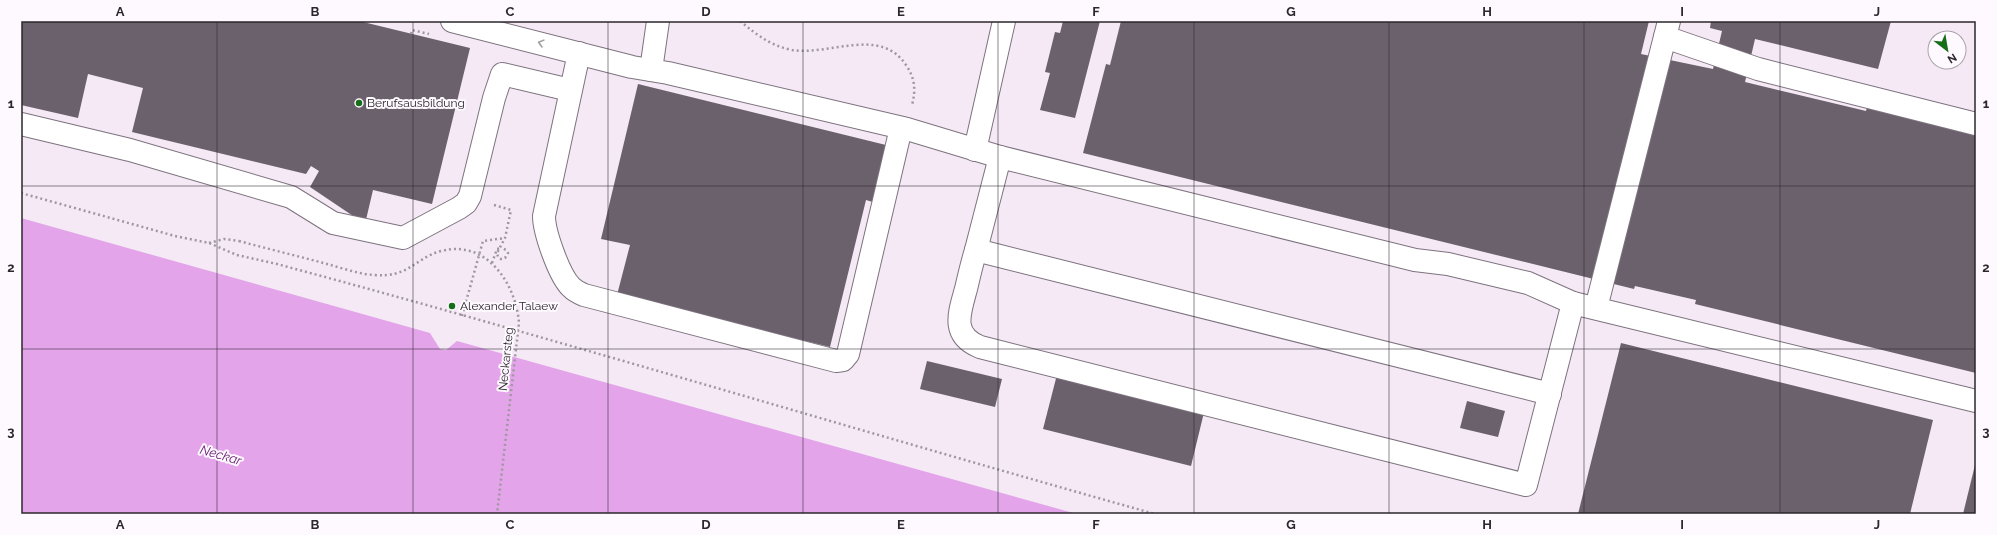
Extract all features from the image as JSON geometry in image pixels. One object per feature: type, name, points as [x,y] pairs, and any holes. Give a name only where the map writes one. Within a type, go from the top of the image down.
[{"type":"lane","points":[[452,21],[578,53],[904,129],[1000,158],[1415,260],[1448,264],[1521,282],[1573,303],[1976,401]]},
{"type":"lane","points":[[651,70],[658,21]]},
{"type":"lane","points":[[975,150],[1004,21]]},
{"type":"lane","points":[[1596,308],[1667,29],[1758,69],[1976,124]]},
{"type":"lane","points":[[578,53],[567,113],[545,207],[544,224],[565,280],[571,287],[584,295],[836,361],[843,360],[848,354],[877,228],[904,129]]},
{"type":"lane","points":[[21,124],[130,150],[291,197],[333,222],[396,238],[409,236],[466,203],[470,196],[502,74],[570,90]]},
{"type":"lane","points":[[1000,158],[959,320],[963,334],[967,340],[980,348],[1526,485],[1573,303]]},
{"type":"lane","points":[[976,250],[1550,394]]},
{"type":"path","points":[[740,21],[766,42],[794,50],[871,44],[885,46],[897,53],[908,67],[915,86],[904,129]]},
{"type":"path","points":[[21,192],[175,236],[209,243],[237,255],[291,268],[462,316],[1155,514]]},
{"type":"path","points":[[470,196],[511,210],[505,238],[497,253],[498,257],[501,259],[507,257],[508,253],[506,250],[502,248],[498,249],[492,264]]},
{"type":"path","points":[[462,316],[483,241],[505,238]]},
{"type":"path","name":"Neckarsteg","points":[[209,243],[224,239],[239,241],[375,275],[402,272],[440,251],[450,250],[474,252],[492,264],[501,273],[512,291],[520,323],[497,514]]},
{"type":"water","name":"Neckar","points":[[21,218],[430,333],[440,349],[446,350],[457,341],[1077,514],[21,514]]},
{"type":"building","points":[[21,21],[359,21],[470,48],[432,204],[373,190],[365,224],[310,187],[319,171],[311,166],[306,174],[132,132],[143,88],[88,74],[78,118],[21,105]]},
{"type":"building","points":[[1063,21],[1100,21],[1075,118],[1040,110],[1050,73],[1045,72],[1055,32],[1060,33]]},
{"type":"building","points":[[1121,21],[1649,21],[1641,54],[1713,69],[1722,31],[1710,28],[1711,21],[1891,21],[1878,69],[1755,39],[1745,82],[1866,111],[1872,87],[1976,112],[1976,373],[1695,304],[1696,300],[1635,286],[1634,289],[1083,153],[1106,64],[1110,65]]},
{"type":"building","points":[[638,84],[890,146],[876,203],[866,200],[830,347],[617,295],[630,245],[601,239]]},
{"type":"building","points":[[1621,343],[1933,420],[1910,514],[1578,514]]},
{"type":"building","points":[[927,361],[1002,379],[995,407],[920,389]]},
{"type":"building","points":[[1060,363],[1207,400],[1191,466],[1043,429]]},
{"type":"building","points":[[1467,401],[1505,411],[1498,437],[1460,428]]},
{"type":"building","points":[[1975,465],[1976,514],[1963,514]]},
{"type":"place","name":"Berufsausbildung","points":[[359,103]]},
{"type":"place","name":"Alexander Talaew","points":[[452,306]]}]
